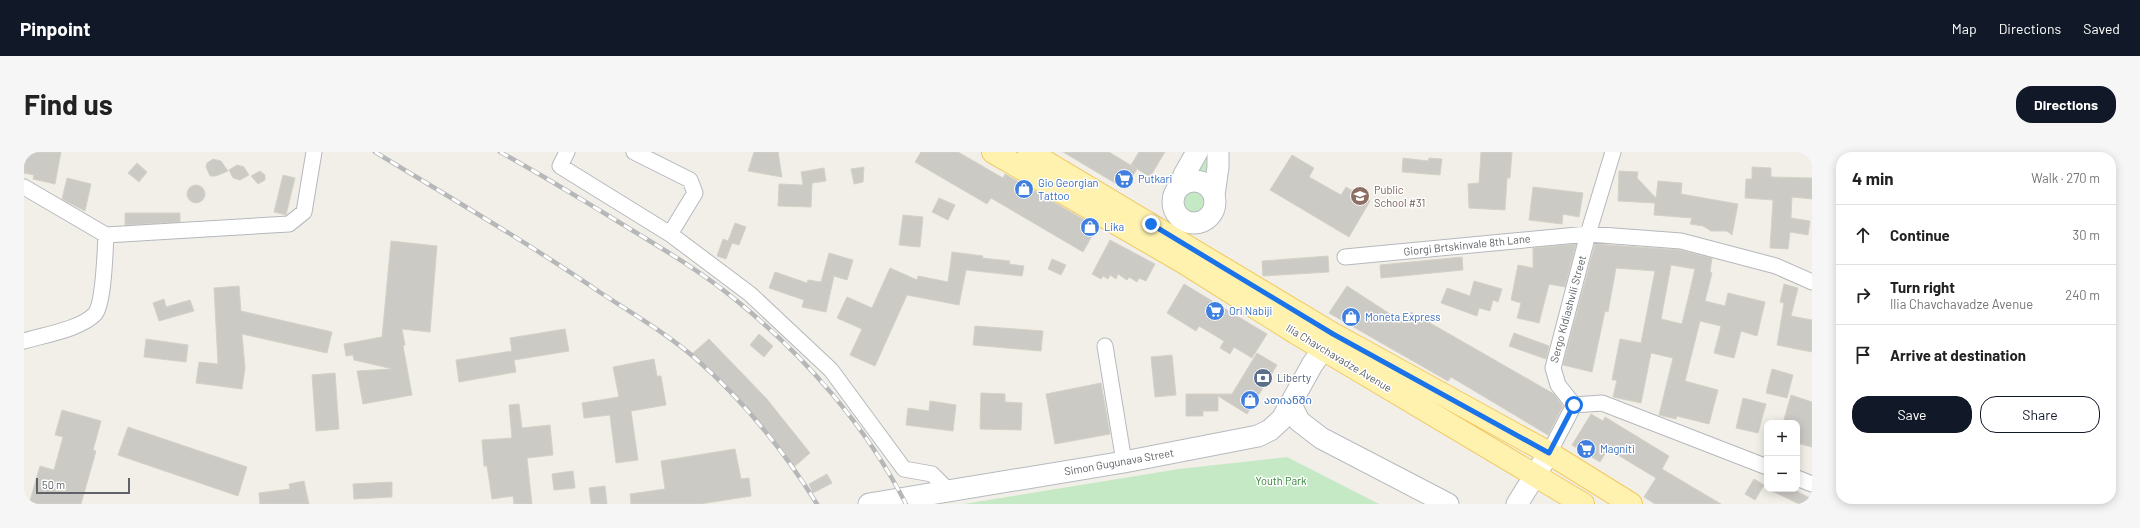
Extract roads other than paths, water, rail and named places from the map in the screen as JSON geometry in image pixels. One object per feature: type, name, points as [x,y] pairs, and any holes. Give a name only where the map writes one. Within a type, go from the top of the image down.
[{"type":"main road","name":"Ilia Chavchavadze Avenue","points":[[993,152],[1146,232],[1328,341],[1549,453],[1632,504]]},
{"type":"main road","name":"Ilia Chavchavadze Avenue","points":[[1029,152],[1146,232]]},
{"type":"main road","points":[[1197,152],[1184,175],[1177,193],[1175,209],[1179,216],[1186,221],[1195,222],[1210,216],[1214,209],[1218,152]]},
{"type":"main road","points":[[1146,232],[1177,193],[1193,181],[1200,181],[1211,189],[1214,195]]},
{"type":"main road","points":[[1187,256],[1203,220]]},
{"type":"main road","name":"Ilia Chavchavadze Avenue","points":[[1328,341],[1361,371],[1583,504]]},
{"type":"main road","name":"Simon Gugunava Street","points":[[869,504],[1124,462],[1258,436],[1276,425],[1291,405],[1304,380],[1328,341]]},
{"type":"main road","points":[[1304,380],[1330,368],[1361,371]]},
{"type":"main road","points":[[1291,405],[1299,421],[1321,438],[1448,504]]},
{"type":"main road","points":[[1258,436],[1295,433],[1321,438]]},
{"type":"main road","points":[[1516,504],[1549,453]]},
{"type":"street","points":[[24,187],[106,235],[289,224],[304,212],[314,152]]},
{"type":"street","points":[[568,152],[560,166],[670,234],[750,294],[831,370],[904,468],[932,474],[949,491]]},
{"type":"street","points":[[634,152],[690,180],[695,193],[670,234]]},
{"type":"street","name":"Sergo Kldiashvili Street","points":[[1574,405],[1558,385],[1553,368],[1588,234],[1613,152]]},
{"type":"street","points":[[1588,234],[1681,241],[1776,266],[1812,282]]},
{"type":"street","name":"Giorgi Brtskinvale 8th Lane","points":[[1345,257],[1588,234]]},
{"type":"street","points":[[24,341],[81,324],[96,313],[102,292],[106,235]]},
{"type":"street","points":[[1105,346],[1124,462]]},
{"type":"street","points":[[1549,453],[1574,405],[1602,403],[1764,466]]},
{"type":"street","points":[[1800,479],[1812,484]]},
{"type":"railway","points":[[375,152],[546,256],[673,340],[695,358],[746,408],[791,465],[817,504]]},
{"type":"railway","points":[[500,152],[578,197],[689,266],[737,301],[762,322],[810,369],[853,420],[890,475],[906,504]]},
{"type":"place","name":"Putkari","points":[[1124,179]]},
{"type":"place","name":"Gio Georgian Tattoo","points":[[1024,189]]},
{"type":"place","name":"Public School #31","points":[[1360,196]]},
{"type":"place","name":"Lika","points":[[1090,227]]},
{"type":"place","name":"Ori Nabiji","points":[[1215,311]]},
{"type":"place","name":"Moneta Express","points":[[1351,317]]},
{"type":"place","name":"Liberty","points":[[1263,378]]},
{"type":"place","name":"ათიანში","points":[[1250,400]]},
{"type":"place","name":"Magniti","points":[[1586,449]]},
{"type":"park label","name":"Youth Park","points":[[1281,481]]}]
